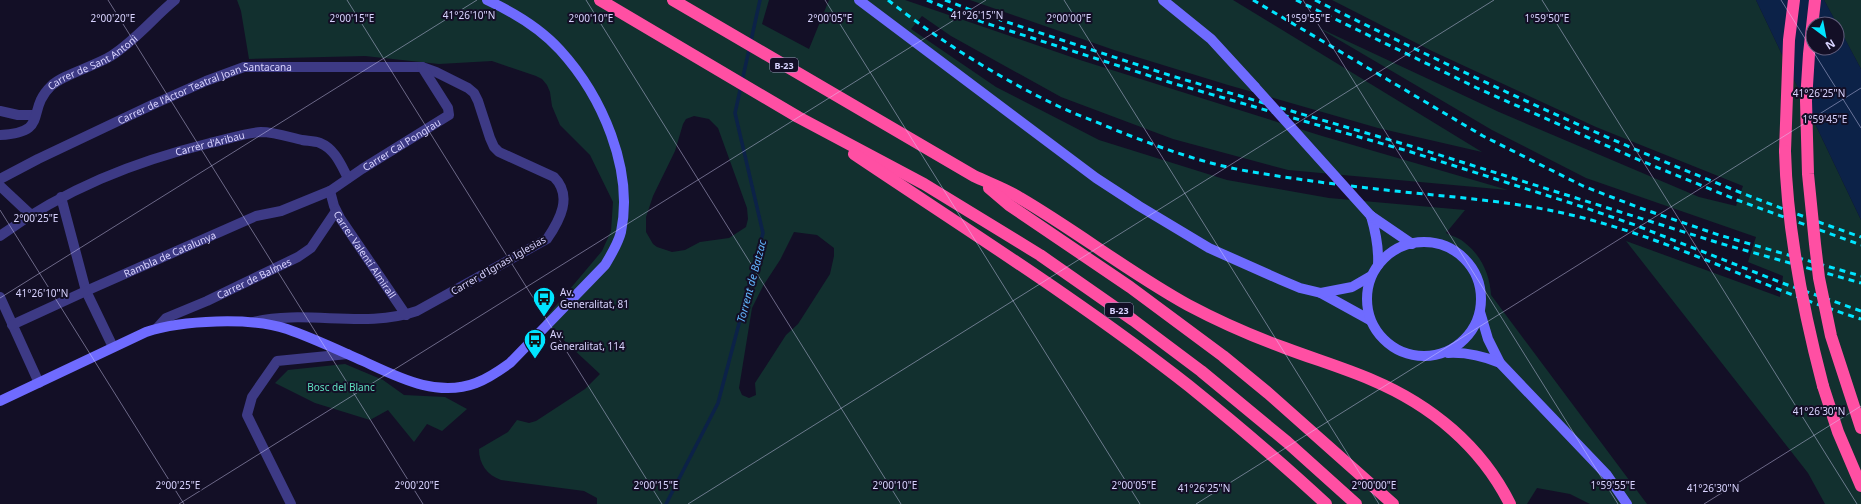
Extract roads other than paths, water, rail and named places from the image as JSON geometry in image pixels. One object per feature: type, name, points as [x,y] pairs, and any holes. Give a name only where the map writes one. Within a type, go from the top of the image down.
[{"type":"highway","name":"B-23","points":[[600,0],[672,44],[857,152],[924,184],[1040,255],[1133,320],[1245,407],[1356,504]]},
{"type":"highway","name":"B-23","points":[[673,0],[974,176],[1009,205],[1130,287],[1223,356],[1268,392],[1393,504]]},
{"type":"highway","points":[[1794,0],[1789,40],[1785,131],[1786,170],[1793,239],[1806,310],[1823,386],[1838,432],[1860,485]]},
{"type":"highway","points":[[1815,0],[1806,101],[1808,174],[1815,244],[1831,336],[1861,428]]},
{"type":"highway","points":[[857,152],[1040,278],[1148,355],[1228,418],[1326,504]]},
{"type":"highway","points":[[974,176],[1020,198],[1133,272],[1212,317],[1260,338],[1372,380],[1416,403],[1451,428],[1480,456],[1503,490],[1510,504]]},
{"type":"street","name":"Carrer de Sant Antoni","points":[[0,135],[20,134],[29,128],[35,122],[35,114],[43,96],[50,87],[111,56],[125,46],[175,0]]},
{"type":"street","points":[[0,401],[112,347],[157,328],[215,322],[253,322],[287,329],[408,381],[427,386],[461,387],[475,384],[493,376],[510,363],[601,270],[614,250],[621,232],[623,211],[622,183],[616,148],[603,114],[576,69],[559,49],[539,31],[487,0]]},
{"type":"street","points":[[859,0],[1090,174],[1139,206],[1210,248],[1287,282],[1321,293],[1370,320]]},
{"type":"street","points":[[1163,0],[1211,39],[1371,216],[1412,244]]},
{"type":"street","name":"Carrer de l'Actor Teatral Joan Santacana","points":[[0,179],[38,159],[160,102],[206,81],[244,67],[422,67]]},
{"type":"street","name":"Carrer Cal Pongrau","points":[[348,178],[419,132],[449,115],[448,108],[422,67]]},
{"type":"street","name":"Carrer d'Ignasi Iglesias","points":[[253,322],[272,318],[396,317],[406,315],[417,311],[547,239],[558,223],[563,203],[563,190],[559,182],[554,177],[507,156],[494,147],[474,92],[458,82],[422,67]]},
{"type":"street","points":[[0,111],[18,114],[35,114]]},
{"type":"street","name":"Carrer d'Aribau","points":[[0,236],[30,214],[61,197],[120,170],[194,147],[261,132],[321,143],[335,154],[348,178]]},
{"type":"street","points":[[330,191],[348,178]]},
{"type":"street","points":[[0,186],[30,214]]},
{"type":"street","name":"Carrer Valentí Almirall","points":[[330,191],[336,211],[406,315]]},
{"type":"street","name":"Rambla de Catalunya","points":[[12,325],[256,216],[281,211],[330,191]]},
{"type":"street","points":[[61,197],[86,291],[112,347]]},
{"type":"street","name":"Carrer de Balmes","points":[[157,328],[166,318],[207,301],[298,257],[311,248],[336,211]]},
{"type":"street","points":[[1371,216],[1377,237],[1378,265]]},
{"type":"street","points":[[1444,353],[1457,346],[1469,335],[1480,312],[1482,299],[1480,286],[1476,274],[1468,262],[1448,247],[1436,243],[1422,242],[1412,244],[1392,252],[1378,265],[1371,276],[1366,298],[1370,320],[1377,332],[1385,342],[1396,350],[1409,354],[1422,356],[1444,353],[1465,353],[1482,356],[1500,363]]},
{"type":"street","points":[[1321,293],[1352,286],[1371,276]]},
{"type":"street","points":[[0,297],[39,383]]},
{"type":"street","points":[[1480,312],[1488,339],[1500,363],[1607,476],[1627,504]]},
{"type":"street","points":[[291,504],[248,415],[252,397],[277,361],[348,354]]},
{"type":"water","points":[[1756,0],[1824,0],[1833,16],[1805,16],[1805,56],[1845,56],[1845,39],[1861,69],[1861,220]]},
{"type":"waterway","name":"Torrent de Batzac","points":[[666,504],[718,403],[763,233],[735,113],[760,0]]},
{"type":"railway","points":[[888,0],[950,45],[1037,96],[1066,110],[1113,129],[1179,153],[1230,168],[1282,177],[1499,202],[1567,214],[1642,236],[1787,293],[1861,319]]},
{"type":"railway","points":[[927,0],[973,19],[1172,83],[1411,152],[1577,205],[1635,225],[1785,284],[1861,311]]},
{"type":"railway","points":[[945,0],[976,12],[1172,76],[1414,147],[1719,243],[1861,283]]},
{"type":"railway","points":[[1253,0],[1483,136],[1583,186],[1640,208],[1719,235],[1861,276]]},
{"type":"railway","points":[[1296,0],[1477,88],[1639,160],[1737,200],[1861,245]]},
{"type":"railway","points":[[1315,0],[1516,97],[1653,157],[1791,212],[1861,237]]},
{"type":"place","name":"Av. Generalitat, 81","points":[[544,318]]},
{"type":"place","name":"Av. Generalitat, 114","points":[[535,360]]},
{"type":"park label","name":"Bosc del Blanc","points":[[341,387]]}]
